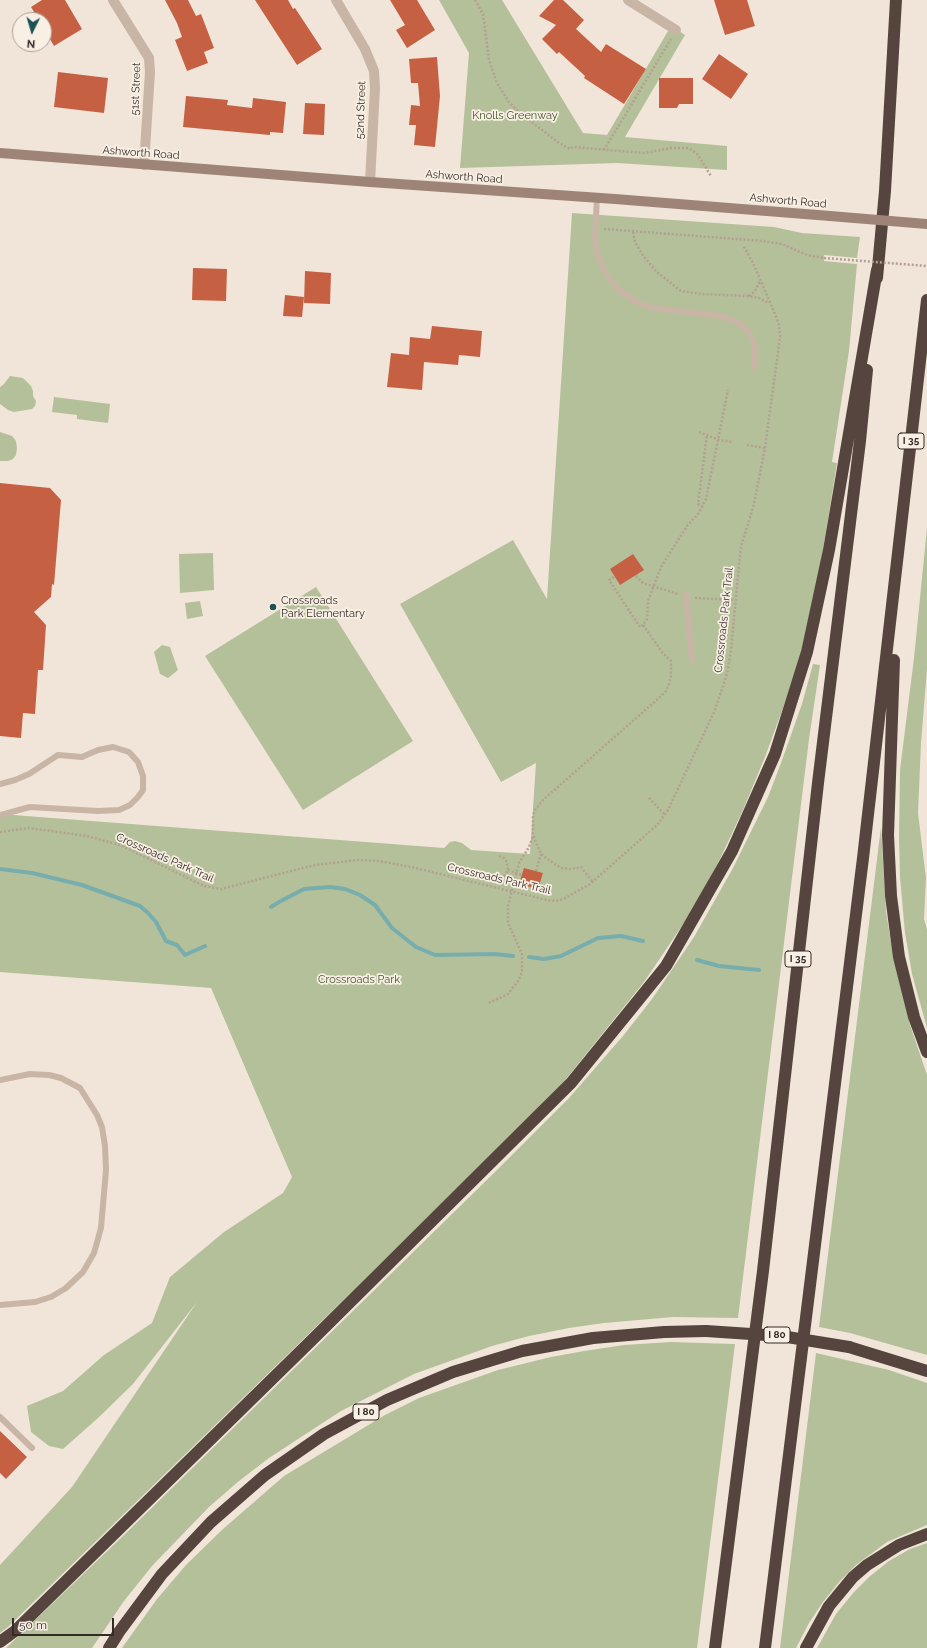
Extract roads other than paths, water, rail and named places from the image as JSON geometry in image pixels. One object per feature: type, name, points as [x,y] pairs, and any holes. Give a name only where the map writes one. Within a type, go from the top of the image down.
[{"type":"highway","name":"I 35","points":[[715,1648],[763,1271],[818,783],[860,440],[885,191],[896,0]]},
{"type":"highway","points":[[0,1642],[26,1620],[314,1338],[571,1083],[666,966],[732,851],[775,754],[807,652],[829,550],[877,270]]},
{"type":"highway","name":"I 35","points":[[765,1648],[896,582],[927,300]]},
{"type":"highway","points":[[896,582],[888,835],[891,896],[899,957],[914,1017],[927,1052]]},
{"type":"highway","name":"I 80","points":[[109,1648],[162,1574],[211,1522],[265,1475],[324,1434],[387,1400],[453,1372],[522,1351],[593,1338],[664,1332],[706,1331],[781,1336],[849,1347],[927,1371]]},
{"type":"highway","points":[[806,1648],[830,1606],[853,1578],[867,1565],[899,1545],[927,1534]]},
{"type":"main road","name":"Ashworth Road","points":[[0,153],[370,182],[597,197],[927,224]]},
{"type":"street","name":"51st Street","points":[[113,0],[149,58],[150,72],[144,165]]},
{"type":"street","name":"52nd Street","points":[[336,0],[366,49],[374,71],[376,88],[370,182]]},
{"type":"street","points":[[628,0],[676,30]]},
{"type":"lane","points":[[597,197],[595,226],[596,249],[604,271],[618,289],[638,303],[653,308],[722,316],[739,323],[748,331],[754,343],[756,354],[754,368]]},
{"type":"lane","points":[[686,596],[692,660]]},
{"type":"lane","points":[[0,784],[29,774],[58,755],[82,757],[98,750],[113,747],[129,752],[138,762],[144,783],[143,790],[138,797],[130,805],[119,810],[98,811],[30,807],[0,815]]},
{"type":"lane","points":[[0,1080],[30,1074],[49,1075],[61,1078],[80,1088],[97,1115],[102,1127],[105,1146],[106,1170],[101,1228],[94,1253],[83,1272],[66,1288],[51,1297],[35,1302],[0,1305]]},
{"type":"lane","points":[[0,1417],[32,1448]]},
{"type":"waterway","points":[[0,869],[32,873],[82,885],[140,906],[156,922],[166,941],[177,945],[185,955],[205,946]]},
{"type":"waterway","points":[[271,907],[304,889],[330,887],[345,889],[360,895],[375,905],[392,928],[416,947],[435,955],[495,954],[513,956]]},
{"type":"waterway","points":[[529,957],[544,959],[561,956],[598,938],[621,936],[643,941]]},
{"type":"waterway","points":[[697,960],[719,966],[759,970]]},
{"type":"place","name":"Crossroads Park Elementary","points":[[273,607]]},
{"type":"park label","name":"Knolls Greenway","points":[[515,116]]},
{"type":"park label","name":"Crossroads Park","points":[[359,980]]}]
